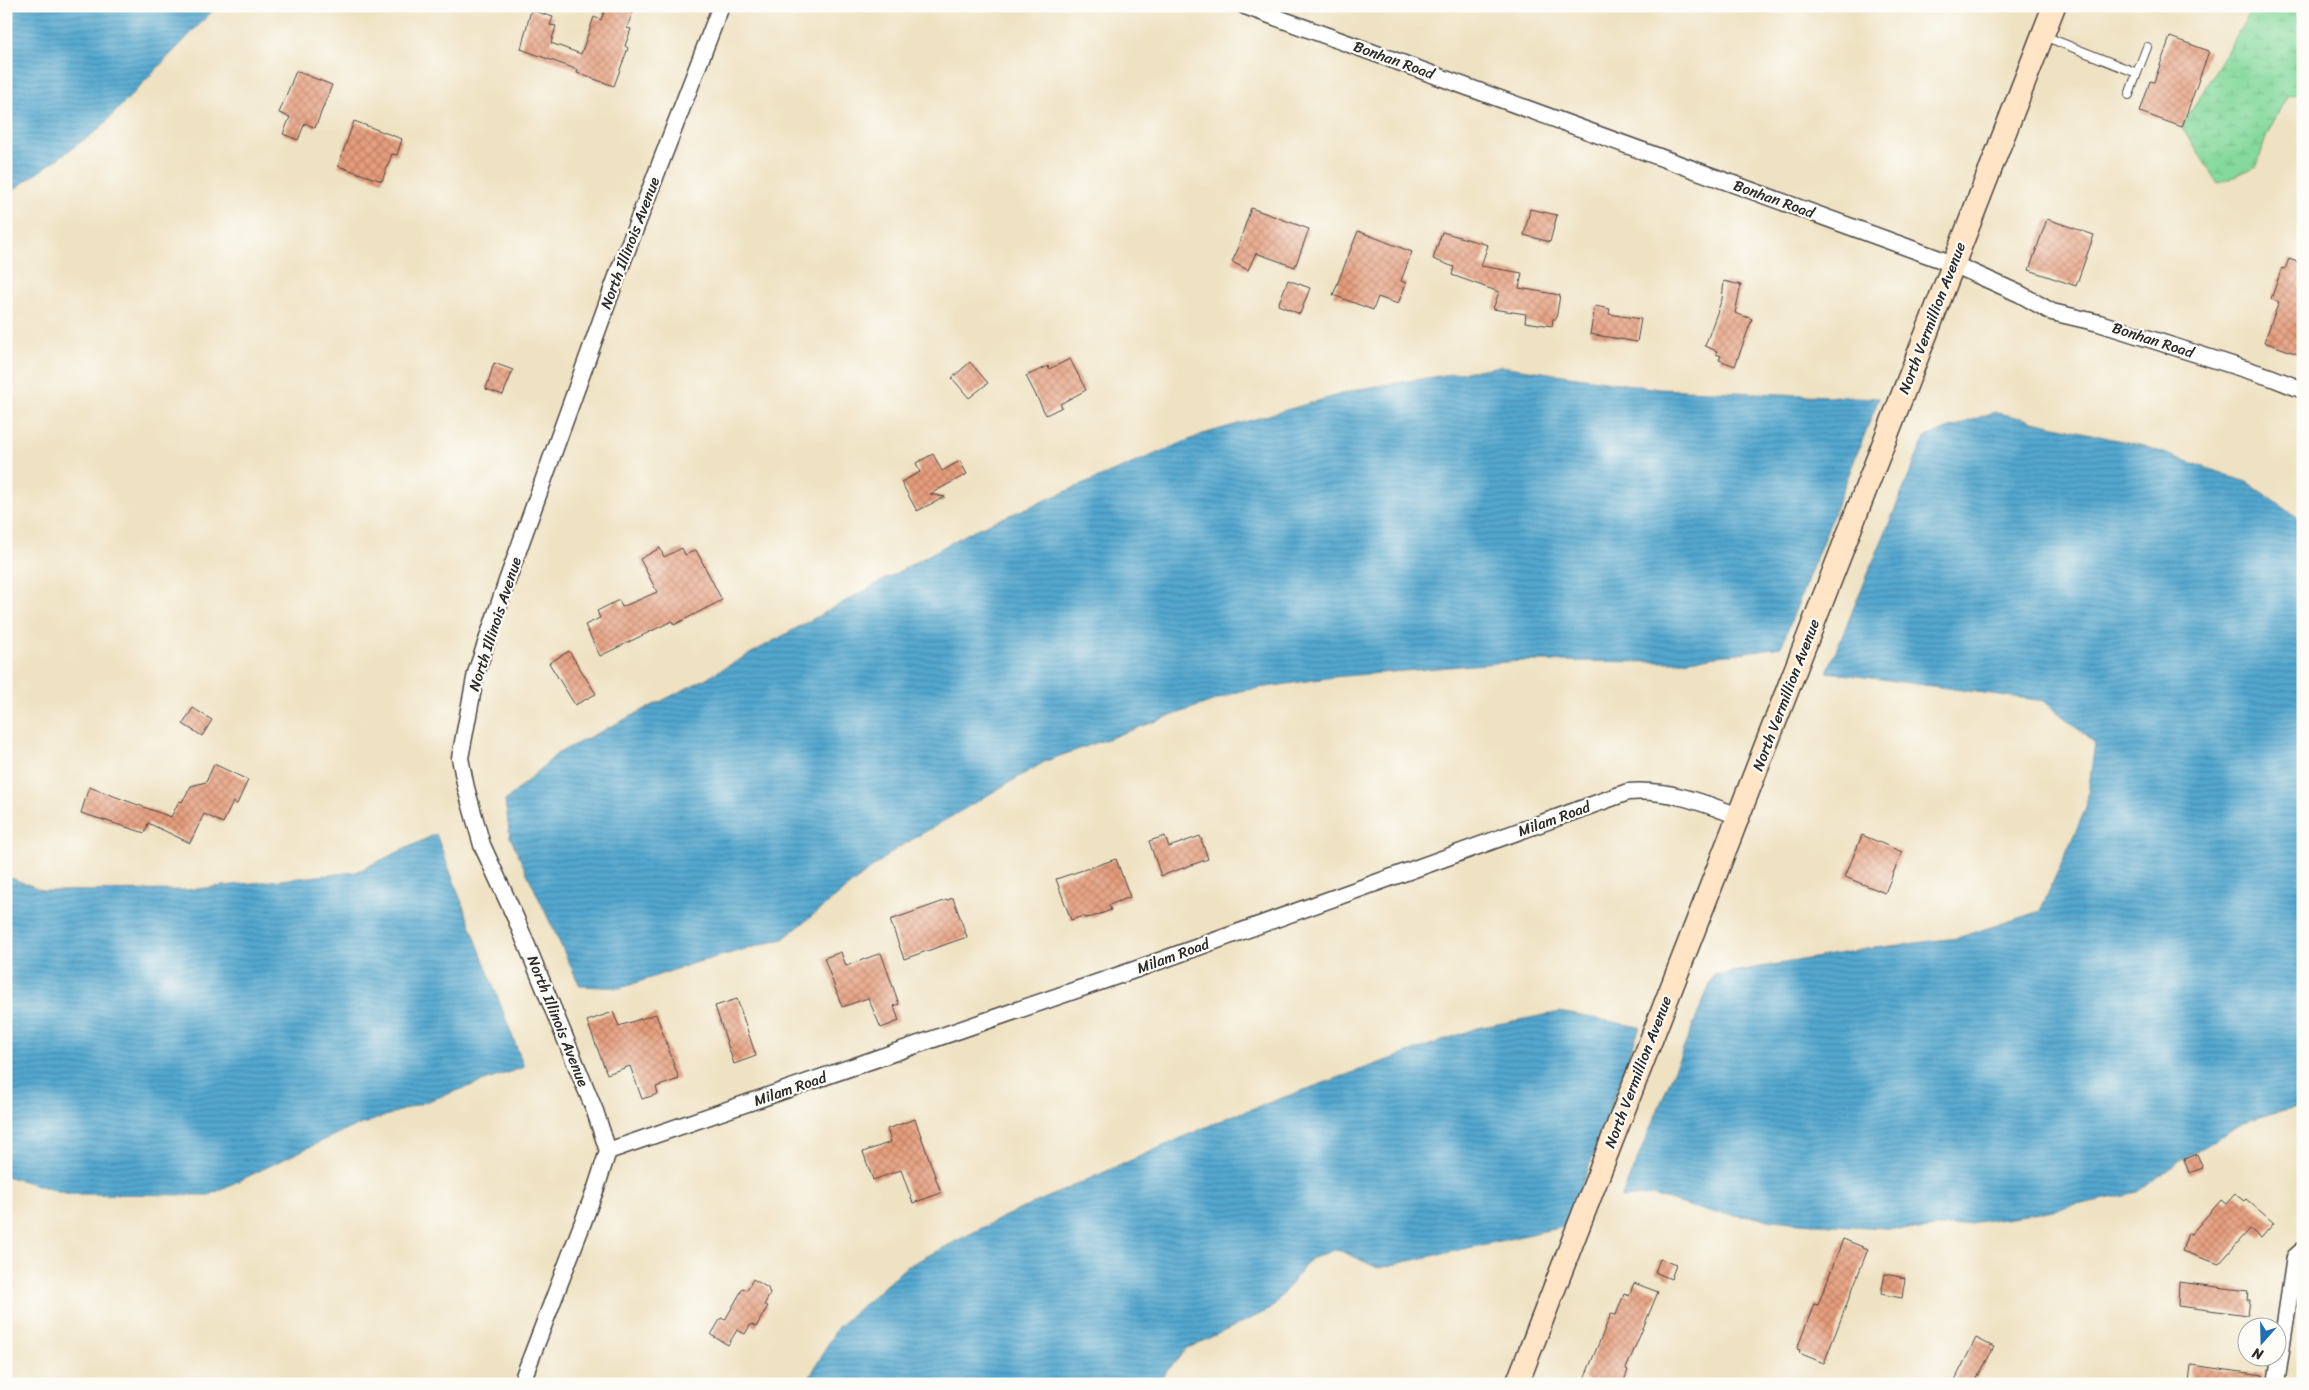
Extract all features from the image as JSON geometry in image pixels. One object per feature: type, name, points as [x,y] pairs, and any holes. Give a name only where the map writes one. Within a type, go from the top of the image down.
[{"type":"street","name":"North Illinois Avenue","points":[[608,1151],[595,1111],[524,937],[482,845],[466,788],[460,758],[476,673],[507,582],[620,268],[721,6]]},
{"type":"street","name":"Bonhan Road","points":[[1245,6],[1953,264],[2020,294],[2052,312],[2099,323],[2270,377],[2303,390]]},
{"type":"street","name":"North Vermillion Avenue","points":[[1517,1384],[2054,6]]},
{"type":"street","name":"Milam Road","points":[[608,1151],[1137,970],[1628,792],[1661,792],[1713,806],[1738,816]]},
{"type":"street","points":[[521,1384],[596,1188],[608,1151]]},
{"type":"street","points":[[2276,1384],[2287,1295],[2295,1257],[2303,1250]]},
{"type":"lane","points":[[2042,35],[2137,73]]},
{"type":"lane","points":[[2129,94],[2147,47]]},
{"type":"green space","points":[[2254,6],[2303,6],[2303,92],[2287,96],[2267,134],[2257,166],[2218,184],[2182,127]]},
{"type":"water","points":[[6,6],[217,6],[98,130],[6,195]]},
{"type":"water","points":[[1501,366],[1660,389],[1879,398],[1781,647],[1676,662],[1519,661],[1334,677],[1240,691],[1046,761],[896,849],[783,939],[691,964],[621,988],[580,986],[510,837],[505,801],[558,753],[699,682],[974,530],[1203,434],[1359,389]]},
{"type":"water","points":[[1994,412],[2144,446],[2247,482],[2303,521],[2303,1105],[2252,1119],[2178,1162],[2138,1192],[2040,1213],[1920,1230],[1799,1223],[1709,1212],[1652,1195],[1621,1198],[1714,975],[1866,949],[1957,938],[2040,911],[2086,808],[2095,743],[2044,701],[1827,672],[1925,437]]},
{"type":"water","points":[[436,834],[524,1067],[343,1131],[209,1195],[69,1194],[6,1176],[6,876],[45,891],[186,890],[356,872]]},
{"type":"water","points":[[1560,1012],[1640,1027],[1567,1226],[1378,1268],[1337,1249],[1310,1259],[1271,1309],[1188,1348],[1155,1384],[806,1384],[837,1328],[906,1267],[1003,1217],[1226,1118],[1477,1028]]},
{"type":"building","points":[[606,6],[619,6],[633,11],[627,28],[631,29],[625,46],[628,48],[614,86],[577,73],[578,70],[521,49],[531,10],[553,17],[550,25],[556,26],[551,43],[581,54],[594,17],[601,20]]},
{"type":"building","points":[[2170,37],[2209,51],[2182,127],[2140,112],[2150,81],[2154,82]]},
{"type":"building","points":[[296,71],[332,85],[315,128],[305,123],[298,140],[283,134],[290,117],[279,113]]},
{"type":"building","points":[[354,121],[402,139],[397,155],[392,154],[382,181],[338,166]]},
{"type":"building","points":[[1251,208],[1309,229],[1295,267],[1256,253],[1248,270],[1232,262],[1239,247]]},
{"type":"building","points":[[1530,209],[1557,215],[1550,242],[1524,235]]},
{"type":"building","points":[[2047,219],[2094,235],[2076,286],[2029,270]]},
{"type":"building","points":[[1358,231],[1412,252],[1401,281],[1406,283],[1398,304],[1378,297],[1373,310],[1333,295]]},
{"type":"building","points":[[1442,232],[1488,245],[1481,266],[1522,273],[1519,288],[1560,295],[1556,319],[1553,319],[1552,326],[1525,322],[1526,314],[1493,309],[1499,292],[1452,275],[1454,267],[1433,259]]},
{"type":"building","points":[[2289,259],[2303,264],[2303,356],[2264,342],[2279,302],[2271,299],[2282,268],[2285,269]]},
{"type":"building","points":[[1288,280],[1310,288],[1300,314],[1278,305]]},
{"type":"building","points":[[1724,281],[1741,285],[1735,313],[1752,319],[1735,366],[1719,360],[1721,356],[1716,354],[1717,351],[1705,346],[1722,299]]},
{"type":"building","points":[[1595,306],[1610,309],[1609,314],[1641,319],[1637,342],[1590,334]]},
{"type":"building","points":[[1070,359],[1086,390],[1060,404],[1062,407],[1046,415],[1026,376],[1048,366],[1049,369]]},
{"type":"building","points":[[970,362],[988,383],[969,398],[952,378]]},
{"type":"building","points":[[494,363],[513,370],[503,395],[486,389]]},
{"type":"building","points":[[933,454],[942,471],[960,461],[967,474],[930,494],[945,497],[917,511],[901,482],[920,472],[916,463]]},
{"type":"building","points":[[660,548],[664,557],[682,548],[685,555],[696,550],[722,600],[674,625],[672,621],[600,656],[585,625],[600,618],[597,611],[619,600],[622,607],[657,592],[640,559]]},
{"type":"building","points":[[569,651],[596,694],[575,705],[549,663]]},
{"type":"building","points":[[193,708],[212,720],[202,736],[183,724]]},
{"type":"building","points":[[214,764],[248,780],[237,804],[233,802],[223,823],[204,814],[190,843],[148,823],[145,833],[81,813],[89,787],[171,817],[179,801],[182,802],[191,786],[206,782]]},
{"type":"building","points":[[1862,835],[1902,852],[1885,893],[1845,877]]},
{"type":"building","points":[[1165,836],[1169,847],[1200,836],[1208,859],[1161,876],[1149,841]]},
{"type":"building","points":[[1116,859],[1130,897],[1109,905],[1111,910],[1092,917],[1084,918],[1083,916],[1071,920],[1056,879]]},
{"type":"building","points":[[953,898],[967,937],[904,959],[890,920]]},
{"type":"building","points":[[841,952],[846,966],[881,953],[899,1004],[894,1006],[899,1021],[881,1028],[868,998],[842,1007],[824,958]]},
{"type":"building","points":[[737,999],[756,1056],[734,1064],[715,1006]]},
{"type":"building","points":[[613,1012],[619,1026],[656,1014],[679,1079],[656,1087],[658,1094],[642,1099],[630,1066],[607,1074],[587,1021]]},
{"type":"building","points":[[915,1119],[941,1193],[913,1203],[901,1170],[873,1180],[863,1152],[891,1142],[887,1129]]},
{"type":"building","points":[[2197,1154],[2203,1168],[2189,1173],[2184,1159]]},
{"type":"building","points":[[2235,1194],[2244,1201],[2246,1199],[2274,1223],[2261,1238],[2250,1229],[2219,1264],[2182,1251],[2188,1233],[2191,1234],[2221,1200],[2226,1204]]},
{"type":"building","points":[[1843,1239],[1868,1249],[1824,1363],[1799,1353],[1800,1350],[1797,1349],[1814,1304],[1818,1305]]},
{"type":"building","points":[[1660,1259],[1676,1265],[1671,1279],[1655,1272]]},
{"type":"building","points":[[1885,1274],[1905,1278],[1902,1298],[1881,1294]]},
{"type":"building","points":[[753,1279],[768,1288],[770,1294],[764,1305],[768,1306],[756,1327],[751,1324],[745,1334],[737,1330],[728,1345],[711,1335],[721,1318],[725,1320],[743,1288],[747,1290]]},
{"type":"building","points":[[2179,1282],[2248,1291],[2247,1300],[2250,1300],[2248,1315],[2178,1306]]},
{"type":"building","points":[[1634,1283],[1658,1292],[1626,1369],[1628,1370],[1623,1384],[1595,1384],[1584,1379],[1611,1314],[1616,1315],[1624,1294],[1629,1296]]},
{"type":"building","points":[[1976,1338],[1994,1347],[1974,1384],[1953,1384]]},
{"type":"building","points":[[2191,1365],[2263,1375],[2262,1384],[2189,1384]]}]
